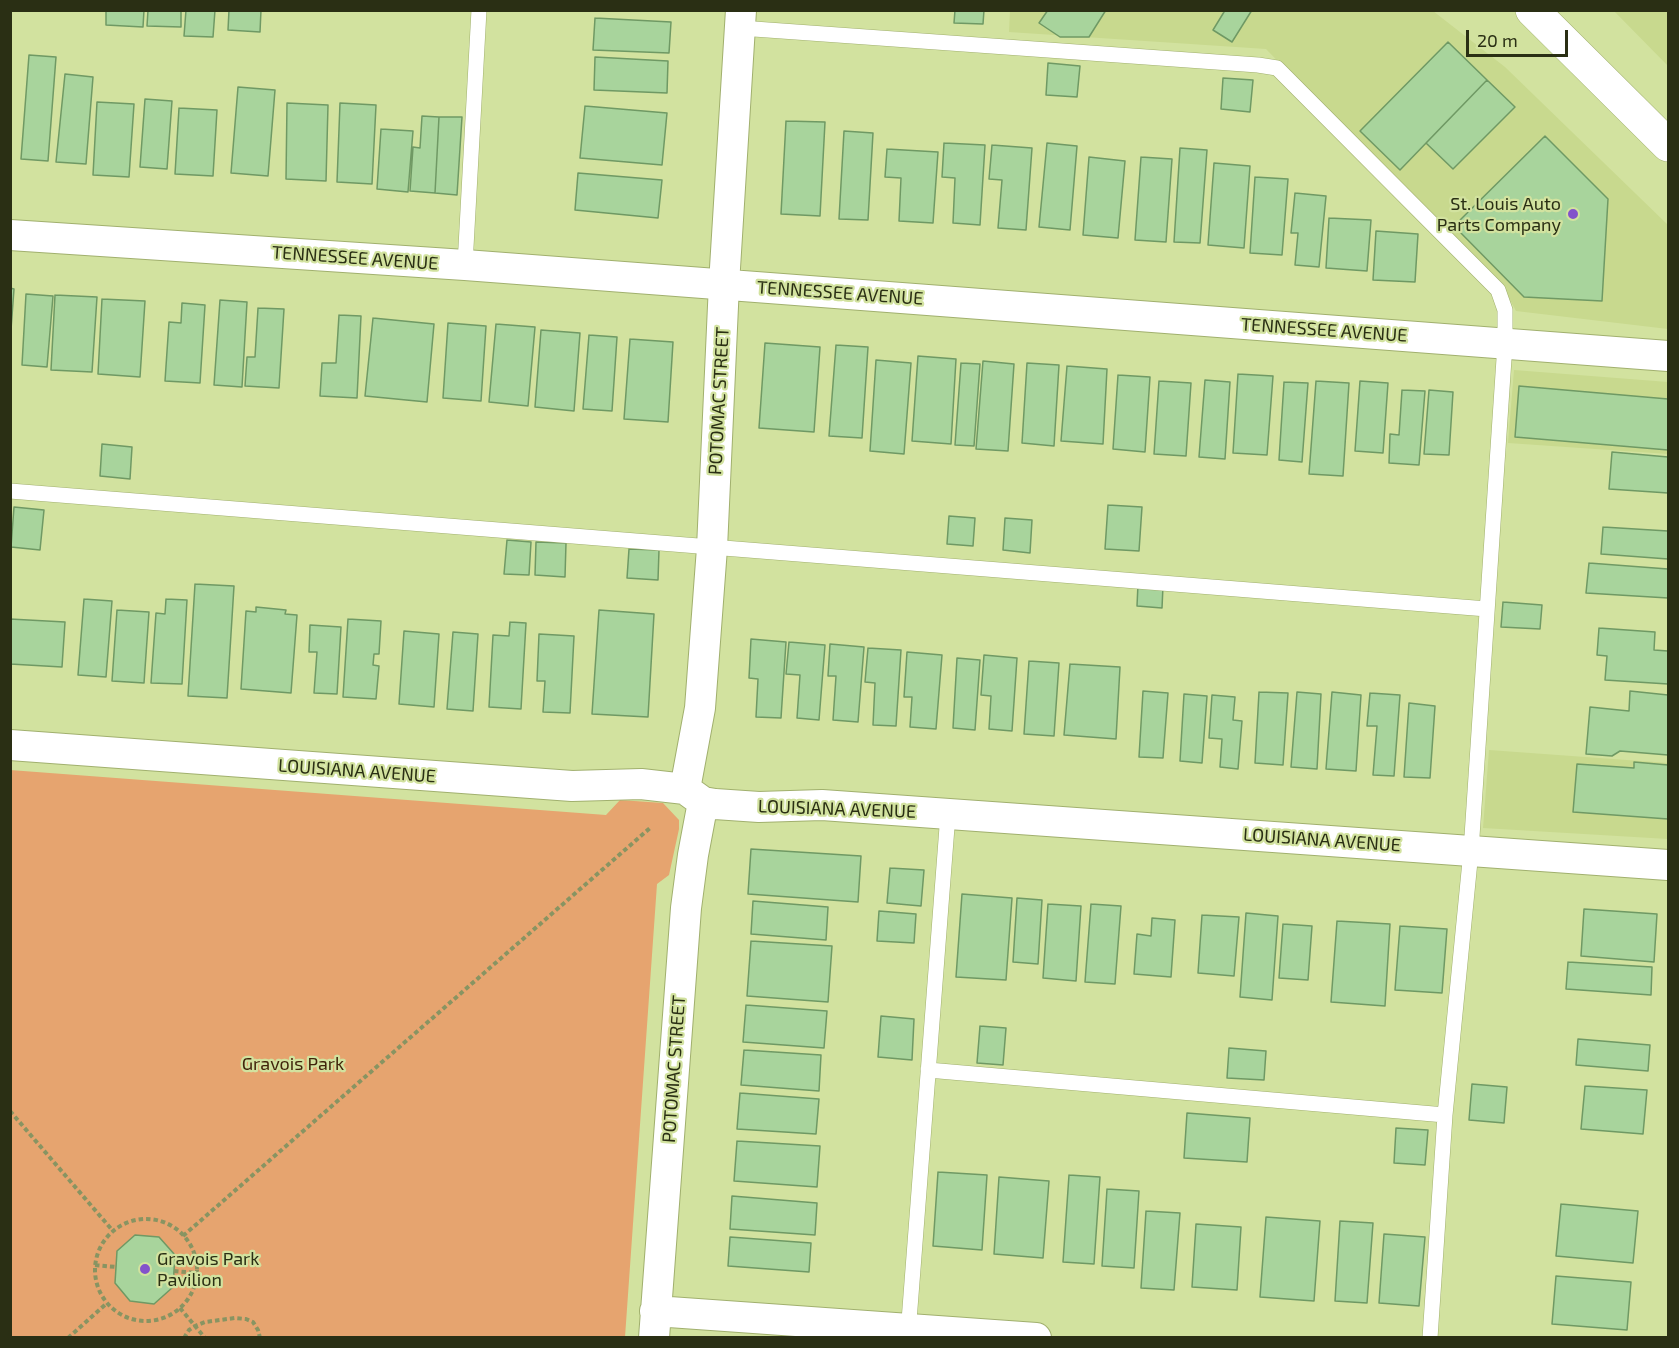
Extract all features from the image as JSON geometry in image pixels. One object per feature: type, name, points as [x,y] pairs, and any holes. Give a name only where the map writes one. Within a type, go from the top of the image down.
[{"type":"main road","points":[[1532,10],[1668,144]]},
{"type":"street","name":"POTOMAC STREET","points":[[655,1324],[686,908],[692,865],[694,796],[712,548],[724,284],[740,19]]},
{"type":"street","name":"TENNESSEE AVENUE","points":[[10,235],[465,265],[1668,356]]},
{"type":"street","name":"LOUISIANA AVENUE","points":[[10,745],[572,786],[641,784],[722,805],[759,807],[822,805],[1668,865]]},
{"type":"street","points":[[655,1324],[1036,1338]]},
{"type":"lane","points":[[465,265],[479,10]]},
{"type":"lane","points":[[740,19],[1277,68],[1498,290],[1505,310],[1505,344],[1471,851],[1445,1115],[1430,1338]]},
{"type":"lane","points":[[10,491],[1487,609]]},
{"type":"lane","points":[[908,1333],[948,814]]},
{"type":"lane","points":[[928,1070],[1445,1115]]},
{"type":"path","points":[[183,1236],[650,828]]},
{"type":"path","points":[[10,1112],[113,1231]]},
{"type":"path","points":[[157,1220],[172,1226],[192,1249],[197,1265],[196,1280],[190,1296],[168,1317],[153,1321],[137,1321],[121,1314],[107,1303],[100,1293],[95,1277],[96,1260],[103,1244],[113,1231],[126,1223],[157,1220]]},
{"type":"path","points":[[95,1265],[116,1267]]},
{"type":"path","points":[[174,1271],[196,1273]]},
{"type":"path","points":[[68,1338],[107,1303]]},
{"type":"path","points":[[180,1308],[205,1338]]},
{"type":"path","points":[[183,1338],[195,1326],[235,1318],[253,1322],[260,1338]]},
{"type":"shaded area","points":[[1010,10],[1433,11],[1505,67],[1668,225],[1668,329],[1516,311],[1509,298],[1266,49],[1009,32]]},
{"type":"shaded area","points":[[1614,11],[1668,11],[1668,66]]},
{"type":"shaded area","points":[[1514,370],[1668,382],[1668,454],[1508,443]]},
{"type":"shaded area","points":[[1489,750],[1668,763],[1668,839],[1483,828]]},
{"type":"green space","name":"Gravois Park","points":[[10,770],[606,815],[620,800],[663,803],[679,820],[679,829],[669,875],[657,884],[625,1337],[11,1337]]},
{"type":"building","points":[[106,10],[144,10],[143,27],[106,25]]},
{"type":"building","points":[[148,10],[181,10],[181,27],[147,26]]},
{"type":"building","points":[[186,10],[215,10],[213,37],[184,36]]},
{"type":"building","points":[[229,10],[261,10],[260,32],[228,30]]},
{"type":"building","points":[[955,10],[984,10],[983,24],[954,23]]},
{"type":"building","points":[[1048,10],[1106,10],[1089,37],[1060,37],[1039,23]]},
{"type":"building","points":[[1221,10],[1252,10],[1232,42],[1213,30],[1224,12]]},
{"type":"building","points":[[595,18],[671,22],[669,53],[593,50]]},
{"type":"building","points":[[1448,42],[1487,80],[1400,170],[1360,131]]},
{"type":"building","points":[[29,55],[56,57],[48,161],[21,159]]},
{"type":"building","points":[[595,57],[668,61],[667,93],[594,90]]},
{"type":"building","points":[[1048,63],[1080,66],[1077,97],[1046,95]]},
{"type":"building","points":[[65,74],[93,77],[86,164],[56,162]]},
{"type":"building","points":[[1223,78],[1253,80],[1250,112],[1221,109]]},
{"type":"building","points":[[1487,80],[1515,107],[1453,169],[1426,143]]},
{"type":"building","points":[[238,87],[275,90],[268,176],[231,173]]},
{"type":"building","points":[[145,99],[172,101],[167,169],[140,167]]},
{"type":"building","points":[[97,102],[134,104],[129,177],[93,175]]},
{"type":"building","points":[[287,103],[328,105],[326,181],[286,179]]},
{"type":"building","points":[[340,103],[376,105],[372,184],[337,182]]},
{"type":"building","points":[[585,106],[667,113],[662,165],[580,158]]},
{"type":"building","points":[[179,108],[217,110],[213,176],[175,174]]},
{"type":"building","points":[[422,116],[439,117],[435,193],[410,191],[413,147],[420,148]]},
{"type":"building","points":[[439,117],[462,117],[457,195],[435,193]]},
{"type":"building","points":[[786,121],[825,122],[820,216],[781,214]]},
{"type":"building","points":[[381,129],[413,131],[408,192],[377,189]]},
{"type":"building","points":[[844,131],[873,133],[868,220],[839,219]]},
{"type":"building","points":[[1545,136],[1608,199],[1602,301],[1524,297],[1454,226]]},
{"type":"building","points":[[944,143],[985,145],[980,225],[953,223],[955,178],[942,177]]},
{"type":"building","points":[[1047,143],[1077,146],[1070,230],[1039,227]]},
{"type":"building","points":[[992,145],[1032,148],[1026,230],[998,228],[1002,180],[989,179]]},
{"type":"building","points":[[1180,148],[1207,150],[1200,243],[1174,242]]},
{"type":"building","points":[[887,149],[938,152],[933,223],[899,221],[901,178],[885,177]]},
{"type":"building","points":[[1089,157],[1125,161],[1118,238],[1083,235]]},
{"type":"building","points":[[1141,157],[1172,159],[1166,242],[1135,240]]},
{"type":"building","points":[[1214,163],[1250,166],[1244,248],[1208,245]]},
{"type":"building","points":[[578,173],[662,180],[658,218],[575,210]]},
{"type":"building","points":[[1255,177],[1288,179],[1282,255],[1250,253]]},
{"type":"building","points":[[1295,193],[1326,196],[1319,267],[1295,265],[1298,233],[1291,233]]},
{"type":"building","points":[[1329,218],[1371,220],[1367,271],[1326,268]]},
{"type":"building","points":[[1376,231],[1418,234],[1415,282],[1373,280]]},
{"type":"building","points":[[10,288],[14,289],[10,343]]},
{"type":"building","points":[[26,294],[53,296],[47,367],[22,365]]},
{"type":"building","points":[[55,295],[97,297],[92,372],[51,370]]},
{"type":"building","points":[[102,299],[145,301],[140,377],[98,374]]},
{"type":"building","points":[[220,300],[247,302],[242,387],[214,385]]},
{"type":"building","points":[[182,303],[205,305],[200,383],[165,381],[169,322],[181,323]]},
{"type":"building","points":[[258,308],[284,309],[279,388],[245,386],[247,357],[255,357]]},
{"type":"building","points":[[339,315],[361,316],[357,398],[320,396],[322,363],[336,363]]},
{"type":"building","points":[[373,318],[434,324],[427,402],[365,396]]},
{"type":"building","points":[[448,323],[486,326],[481,401],[443,398]]},
{"type":"building","points":[[496,324],[535,327],[528,406],[489,402]]},
{"type":"building","points":[[541,330],[580,333],[574,411],[535,407]]},
{"type":"building","points":[[589,335],[617,337],[612,411],[583,409]]},
{"type":"building","points":[[630,339],[673,342],[668,422],[624,419]]},
{"type":"building","points":[[765,343],[820,347],[814,432],[759,428]]},
{"type":"building","points":[[836,345],[868,347],[862,438],[829,436]]},
{"type":"building","points":[[918,356],[956,359],[951,444],[912,441]]},
{"type":"building","points":[[876,360],[911,363],[904,454],[870,451]]},
{"type":"building","points":[[983,361],[1014,364],[1008,451],[976,449]]},
{"type":"building","points":[[961,363],[980,364],[974,446],[955,445]]},
{"type":"building","points":[[1027,363],[1059,365],[1054,446],[1022,443]]},
{"type":"building","points":[[1067,366],[1107,369],[1103,444],[1061,441]]},
{"type":"building","points":[[1238,374],[1273,376],[1267,455],[1233,453]]},
{"type":"building","points":[[1118,375],[1150,377],[1145,452],[1113,449]]},
{"type":"building","points":[[1205,380],[1230,382],[1225,459],[1199,457]]},
{"type":"building","points":[[1159,381],[1191,383],[1186,456],[1154,454]]},
{"type":"building","points":[[1316,381],[1349,383],[1343,476],[1309,474]]},
{"type":"building","points":[[1360,381],[1388,383],[1383,453],[1355,451]]},
{"type":"building","points":[[1284,382],[1308,383],[1302,462],[1279,460]]},
{"type":"building","points":[[1519,386],[1668,399],[1668,450],[1515,437]]},
{"type":"building","points":[[1402,390],[1425,391],[1419,465],[1389,463],[1390,434],[1399,435]]},
{"type":"building","points":[[1429,390],[1453,392],[1449,455],[1424,454]]},
{"type":"building","points":[[102,444],[132,447],[130,479],[100,476]]},
{"type":"building","points":[[1612,452],[1668,457],[1668,493],[1609,489]]},
{"type":"building","points":[[1108,505],[1142,507],[1139,551],[1105,549]]},
{"type":"building","points":[[14,507],[44,510],[40,550],[11,547]]},
{"type":"building","points":[[949,516],[975,518],[973,546],[947,544]]},
{"type":"building","points":[[1005,518],[1032,520],[1030,553],[1003,550]]},
{"type":"building","points":[[1603,527],[1668,531],[1668,559],[1601,554]]},
{"type":"building","points":[[507,540],[531,542],[529,575],[504,574]]},
{"type":"building","points":[[536,542],[566,543],[565,577],[535,575]]},
{"type":"building","points":[[629,549],[659,550],[658,580],[627,578]]},
{"type":"building","points":[[1589,563],[1668,569],[1668,598],[1586,593]]},
{"type":"building","points":[[195,584],[234,586],[227,698],[188,696]]},
{"type":"building","points":[[1138,584],[1163,586],[1162,608],[1137,606]]},
{"type":"building","points":[[84,599],[112,601],[106,677],[78,675]]},
{"type":"building","points":[[166,599],[187,600],[182,684],[151,683],[156,613],[165,614]]},
{"type":"building","points":[[1503,602],[1542,605],[1540,629],[1501,627]]},
{"type":"building","points":[[256,607],[286,610],[285,614],[297,615],[291,693],[241,689],[246,611],[256,612]]},
{"type":"building","points":[[117,610],[149,612],[144,683],[112,681]]},
{"type":"building","points":[[599,610],[654,614],[648,717],[592,714]]},
{"type":"building","points":[[10,619],[65,622],[62,667],[10,664]]},
{"type":"building","points":[[348,619],[381,621],[379,654],[374,654],[373,665],[379,666],[376,699],[343,697]]},
{"type":"building","points":[[510,622],[526,623],[521,709],[489,707],[493,635],[509,636]]},
{"type":"building","points":[[310,625],[341,627],[337,694],[314,693],[317,652],[309,652]]},
{"type":"building","points":[[1599,628],[1655,632],[1654,650],[1668,651],[1668,684],[1605,680],[1607,656],[1597,655]]},
{"type":"building","points":[[404,631],[439,634],[434,707],[399,704]]},
{"type":"building","points":[[453,632],[478,634],[473,711],[447,709]]},
{"type":"building","points":[[539,634],[574,636],[570,713],[543,712],[545,681],[537,681]]},
{"type":"building","points":[[751,639],[786,642],[781,718],[756,717],[758,679],[749,678]]},
{"type":"building","points":[[789,642],[825,645],[819,720],[797,718],[800,675],[786,674]]},
{"type":"building","points":[[830,644],[864,647],[858,722],[833,720],[836,676],[828,676]]},
{"type":"building","points":[[868,648],[901,650],[896,726],[873,725],[875,683],[865,682]]},
{"type":"building","points":[[907,652],[942,655],[936,729],[910,727],[912,697],[904,697]]},
{"type":"building","points":[[984,655],[1017,658],[1012,731],[989,729],[991,696],[981,695]]},
{"type":"building","points":[[957,658],[980,660],[975,730],[953,728]]},
{"type":"building","points":[[1029,661],[1059,663],[1054,736],[1024,734]]},
{"type":"building","points":[[1070,664],[1120,667],[1116,739],[1064,735]]},
{"type":"building","points":[[1143,691],[1168,693],[1163,758],[1139,757]]},
{"type":"building","points":[[1630,691],[1668,695],[1668,755],[1620,751],[1612,756],[1586,754],[1590,707],[1629,711]]},
{"type":"building","points":[[1259,692],[1288,693],[1283,765],[1255,763]]},
{"type":"building","points":[[1297,692],[1321,694],[1317,769],[1291,767]]},
{"type":"building","points":[[1332,692],[1361,695],[1356,771],[1326,769]]},
{"type":"building","points":[[1370,693],[1400,695],[1394,776],[1373,775],[1377,726],[1367,726]]},
{"type":"building","points":[[1184,694],[1207,696],[1202,763],[1180,761]]},
{"type":"building","points":[[1212,695],[1235,697],[1233,720],[1242,721],[1238,769],[1220,767],[1222,739],[1209,738]]},
{"type":"building","points":[[1409,703],[1435,706],[1430,778],[1404,777]]},
{"type":"building","points":[[1634,762],[1668,765],[1668,819],[1573,812],[1577,764],[1634,768]]},
{"type":"building","points":[[751,849],[861,856],[858,902],[748,894]]},
{"type":"building","points":[[890,868],[924,870],[921,906],[887,903]]},
{"type":"building","points":[[962,894],[1012,898],[1006,980],[956,977]]},
{"type":"building","points":[[1017,898],[1042,900],[1038,964],[1013,962]]},
{"type":"building","points":[[753,901],[828,907],[826,940],[751,934]]},
{"type":"building","points":[[1048,904],[1081,906],[1076,981],[1043,978]]},
{"type":"building","points":[[1091,904],[1121,906],[1115,984],[1085,982]]},
{"type":"building","points":[[1584,909],[1657,914],[1654,962],[1581,956]]},
{"type":"building","points":[[879,911],[916,914],[914,943],[877,941]]},
{"type":"building","points":[[1246,913],[1278,916],[1272,1000],[1240,997]]},
{"type":"building","points":[[1202,915],[1239,917],[1234,976],[1198,973]]},
{"type":"building","points":[[1152,918],[1175,920],[1171,977],[1134,974],[1137,934],[1151,936]]},
{"type":"building","points":[[1337,921],[1390,924],[1385,1006],[1331,1002]]},
{"type":"building","points":[[1283,924],[1312,926],[1308,980],[1279,978]]},
{"type":"building","points":[[1400,926],[1447,929],[1442,993],[1395,990]]},
{"type":"building","points":[[751,941],[832,946],[828,1002],[747,996]]},
{"type":"building","points":[[1568,962],[1652,967],[1651,995],[1566,989]]},
{"type":"building","points":[[746,1005],[827,1011],[824,1048],[743,1042]]},
{"type":"building","points":[[881,1016],[914,1019],[912,1060],[878,1057]]},
{"type":"building","points":[[980,1026],[1006,1028],[1003,1065],[977,1063]]},
{"type":"building","points":[[1578,1039],[1650,1045],[1648,1071],[1576,1065]]},
{"type":"building","points":[[1229,1048],[1266,1051],[1264,1080],[1227,1078]]},
{"type":"building","points":[[744,1050],[821,1055],[819,1091],[741,1085]]},
{"type":"building","points":[[1472,1084],[1507,1087],[1504,1123],[1469,1120]]},
{"type":"building","points":[[1585,1086],[1647,1090],[1643,1134],[1581,1129]]},
{"type":"building","points":[[740,1093],[819,1099],[816,1134],[737,1129]]},
{"type":"building","points":[[1187,1113],[1250,1118],[1247,1162],[1184,1158]]},
{"type":"building","points":[[1396,1128],[1428,1130],[1425,1165],[1394,1163]]},
{"type":"building","points":[[737,1141],[820,1146],[817,1187],[734,1181]]},
{"type":"building","points":[[938,1172],[987,1175],[982,1250],[933,1246]]},
{"type":"building","points":[[1069,1175],[1100,1177],[1094,1264],[1063,1262]]},
{"type":"building","points":[[999,1177],[1049,1181],[1043,1258],[994,1254]]},
{"type":"building","points":[[1107,1189],[1139,1191],[1134,1268],[1102,1266]]},
{"type":"building","points":[[732,1196],[817,1203],[815,1235],[730,1229]]},
{"type":"building","points":[[1561,1204],[1638,1211],[1633,1263],[1556,1256]]},
{"type":"building","points":[[1146,1211],[1180,1213],[1174,1290],[1141,1288]]},
{"type":"building","points":[[1266,1217],[1320,1221],[1314,1301],[1260,1297]]},
{"type":"building","points":[[1340,1221],[1373,1223],[1367,1303],[1335,1301]]},
{"type":"building","points":[[1196,1224],[1241,1227],[1237,1290],[1192,1287]]},
{"type":"building","points":[[1384,1234],[1425,1237],[1419,1306],[1379,1303]]},
{"type":"building","name":"Gravois Park Pavilion","points":[[135,1235],[159,1237],[175,1255],[173,1287],[154,1304],[130,1301],[115,1283],[117,1251]]},
{"type":"building","points":[[730,1237],[811,1243],[809,1272],[728,1266]]},
{"type":"building","points":[[1556,1276],[1631,1282],[1627,1330],[1552,1324]]},
{"type":"place","name":"St. Louis Auto Parts Company","points":[[1573,214]]},
{"type":"place","name":"Gravois Park Pavilion","points":[[145,1269]]}]
